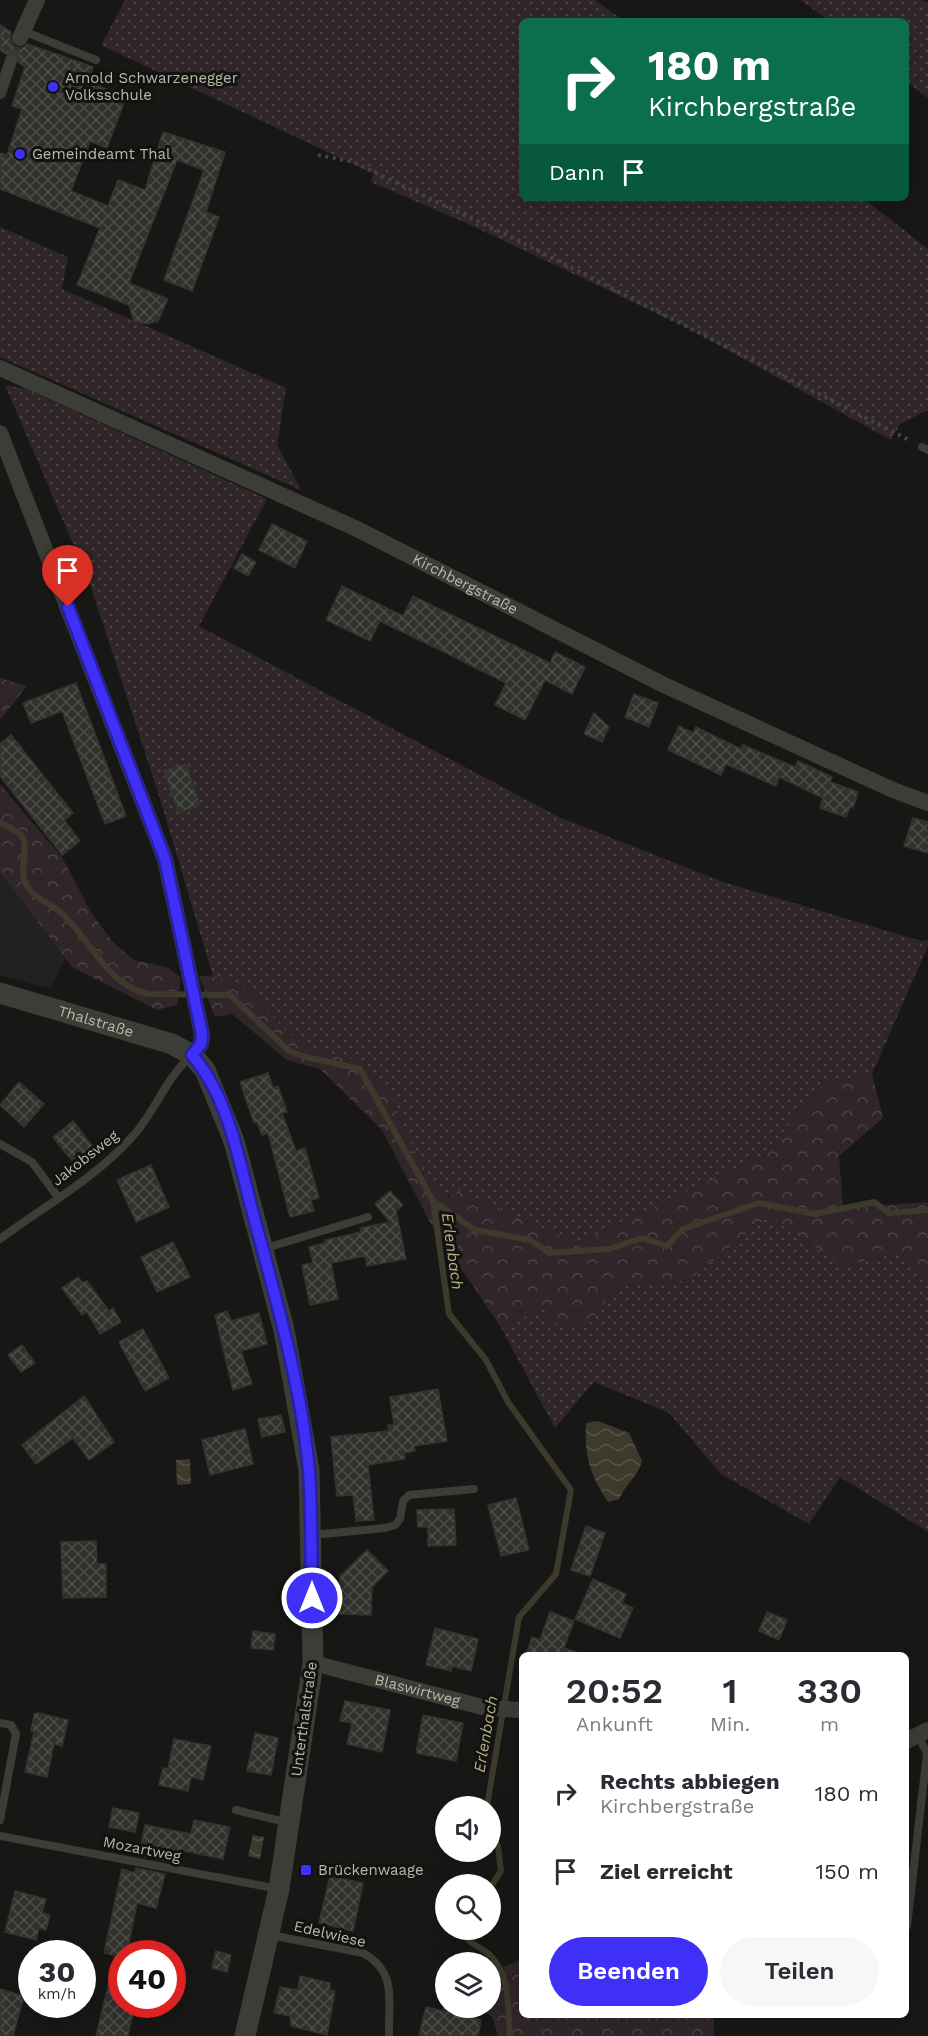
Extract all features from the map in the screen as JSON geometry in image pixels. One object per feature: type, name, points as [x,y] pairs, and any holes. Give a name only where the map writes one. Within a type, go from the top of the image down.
[{"type":"street","points":[[22,35],[37,0]]},
{"type":"street","points":[[0,93],[11,61]]},
{"type":"street","name":"Kirchbergstraße","points":[[0,368],[284,494],[664,685],[893,790],[928,803]]},
{"type":"street","points":[[0,433],[160,844],[169,874],[199,1011],[201,1044],[192,1055]]},
{"type":"street","name":"Thalstraße","points":[[0,993],[172,1044],[192,1055]]},
{"type":"street","name":"Unterthalstraße","points":[[192,1055],[205,1070],[234,1141],[284,1330],[309,1470],[313,1663],[279,1889],[270,1935],[244,2036]]},
{"type":"street","name":"Blaswirtweg","points":[[313,1663],[486,1708],[519,1710]]},
{"type":"lane","points":[[22,35],[96,60]]},
{"type":"lane","name":"Jakobsweg","points":[[0,1239],[99,1168],[126,1144],[148,1115],[176,1069],[192,1055]]},
{"type":"lane","points":[[0,1144],[32,1162],[58,1197]]},
{"type":"lane","points":[[263,1250],[368,1217]]},
{"type":"lane","points":[[311,1535],[390,1527],[400,1519],[404,1499],[409,1495],[474,1489]]},
{"type":"lane","points":[[0,1723],[11,1725],[16,1734],[0,1820]]},
{"type":"lane","points":[[909,1909],[927,1754],[917,1736]]},
{"type":"lane","points":[[236,1810],[290,1823]]},
{"type":"lane","name":"Mozartweg","points":[[0,1836],[279,1889]]},
{"type":"lane","name":"Edelwiese","points":[[270,1935],[363,1953],[374,1959],[387,1975],[389,2036]]},
{"type":"path","points":[[318,155],[353,162],[506,235],[925,448]]},
{"type":"shaded area","points":[[0,872],[66,956],[51,989],[0,975]]},
{"type":"green space","points":[[125,0],[595,0],[620,18],[519,18],[519,201],[867,201],[928,249],[928,410],[900,424],[891,440],[686,327],[464,222],[371,182],[374,174],[101,45]]},
{"type":"green space","points":[[801,0],[923,0],[928,4],[928,98],[909,83],[909,18],[825,18]]},
{"type":"green space","points":[[0,227],[68,257],[62,289],[286,388],[277,445],[301,490],[0,357]]},
{"type":"green space","points":[[5,385],[26,389],[267,499],[199,626],[561,818],[723,882],[921,941],[928,940],[928,946],[872,1074],[825,1083],[764,1155],[577,1243],[459,1191],[452,1198],[436,1187],[416,1155],[391,1096],[365,1063],[304,1046],[284,1029],[246,988],[213,976],[158,792],[89,581]]},
{"type":"green space","points":[[0,678],[27,686],[0,720]]},
{"type":"green space","points":[[0,784],[63,859],[92,914],[113,942],[134,960],[169,968],[181,978],[177,1005],[157,1010],[72,967],[0,872]]},
{"type":"green space","points":[[199,976],[213,976],[246,988],[284,1029],[304,1046],[365,1063],[391,1096],[416,1155],[436,1187],[451,1198],[459,1191],[577,1243],[764,1155],[825,1083],[872,1074],[883,1118],[839,1156],[843,1208],[928,1202],[928,1287],[901,1250],[844,1267],[769,1216],[689,1280],[616,1287],[586,1328],[549,1322],[544,1309],[500,1326],[430,1222],[382,1130],[320,1069],[287,1060],[232,1014],[215,1017]]},
{"type":"green space","points":[[769,1216],[844,1267],[901,1250],[928,1287],[928,1532],[840,1477],[809,1524],[721,1474],[669,1413],[594,1382],[555,1428],[500,1326],[544,1309],[586,1328],[616,1287],[689,1280]]},
{"type":"green space","points":[[519,1960],[519,2018],[714,2018],[714,2036],[498,2036],[493,2018],[501,2018],[501,1968]]},
{"type":"water","points":[[598,1421],[629,1433],[642,1461],[619,1499],[608,1502],[597,1482],[587,1455],[586,1423]]},
{"type":"water","points":[[190,1459],[191,1484],[177,1485],[176,1460]]},
{"type":"water","points":[[253,1835],[264,1837],[260,1859],[248,1856]]},
{"type":"building","points":[[0,25],[11,32],[10,40],[15,47],[22,48],[28,44],[93,67],[88,82],[126,97],[107,148],[90,141],[71,191],[108,206],[118,180],[145,190],[163,132],[225,152],[206,212],[219,217],[192,291],[164,280],[204,170],[177,160],[129,283],[168,299],[158,321],[147,324],[134,321],[129,305],[77,285],[100,228],[0,189],[0,153],[7,155],[22,109],[12,106],[25,67],[19,63],[14,53],[6,54],[0,50]]},
{"type":"building","points":[[272,524],[307,541],[295,568],[259,550]]},
{"type":"building","points":[[242,554],[256,562],[248,576],[234,568]]},
{"type":"building","points":[[342,586],[403,616],[413,596],[550,663],[555,652],[585,667],[572,694],[545,680],[525,720],[495,705],[506,683],[380,621],[370,641],[326,620]]},
{"type":"building","points":[[76,683],[126,816],[105,824],[62,711],[31,723],[23,703]]},
{"type":"building","points":[[634,694],[658,703],[649,727],[625,717]]},
{"type":"building","points":[[594,713],[609,727],[602,742],[584,734]]},
{"type":"building","points":[[679,726],[693,733],[696,727],[741,749],[743,745],[795,767],[798,761],[832,777],[830,782],[858,792],[853,808],[850,807],[846,817],[820,808],[823,798],[779,777],[776,786],[726,764],[721,775],[668,750]]},
{"type":"building","points":[[11,735],[73,813],[64,820],[80,841],[62,855],[0,776],[0,744]]},
{"type":"building","points":[[186,764],[200,805],[179,813],[164,771]]},
{"type":"building","points":[[913,818],[928,822],[928,853],[904,846]]},
{"type":"building","points":[[268,1073],[273,1088],[278,1086],[287,1112],[282,1113],[296,1151],[305,1148],[319,1198],[311,1200],[314,1211],[290,1217],[268,1133],[262,1135],[257,1122],[254,1123],[240,1082]]},
{"type":"building","points":[[19,1082],[44,1104],[24,1127],[0,1105]]},
{"type":"building","points":[[73,1121],[93,1147],[73,1162],[53,1137]]},
{"type":"building","points":[[151,1165],[169,1207],[136,1222],[117,1180]]},
{"type":"building","points":[[390,1191],[403,1205],[396,1211],[406,1259],[367,1266],[365,1256],[331,1263],[338,1299],[310,1305],[302,1265],[313,1263],[309,1247],[325,1243],[325,1240],[361,1232],[360,1228],[390,1222],[375,1204]]},
{"type":"building","points":[[173,1242],[190,1277],[157,1292],[141,1257]]},
{"type":"building","points":[[78,1277],[83,1283],[87,1281],[109,1311],[113,1308],[121,1322],[100,1334],[87,1312],[82,1315],[62,1288]]},
{"type":"building","points":[[227,1311],[231,1321],[259,1313],[267,1344],[241,1351],[252,1384],[233,1390],[215,1315]]},
{"type":"building","points":[[143,1329],[169,1378],[145,1391],[119,1342]]},
{"type":"building","points":[[22,1345],[35,1363],[21,1372],[8,1355]]},
{"type":"building","points":[[438,1389],[447,1441],[414,1446],[415,1451],[404,1453],[405,1459],[368,1465],[374,1520],[356,1521],[353,1495],[337,1496],[331,1437],[389,1431],[388,1425],[394,1425],[390,1397]]},
{"type":"building","points":[[84,1396],[114,1442],[89,1460],[73,1438],[36,1464],[22,1445]]},
{"type":"building","points":[[281,1415],[285,1432],[262,1437],[258,1419]]},
{"type":"building","points":[[245,1429],[253,1464],[210,1475],[202,1440]]},
{"type":"building","points":[[516,1498],[529,1550],[501,1556],[488,1505]]},
{"type":"building","points":[[454,1509],[456,1545],[428,1546],[428,1527],[418,1527],[417,1510]]},
{"type":"building","points":[[586,1526],[605,1533],[590,1576],[571,1570]]},
{"type":"building","points":[[96,1541],[97,1564],[106,1564],[106,1597],[63,1598],[61,1542]]},
{"type":"building","points":[[367,1550],[388,1571],[372,1587],[371,1615],[339,1614],[340,1576]]},
{"type":"building","points":[[593,1579],[626,1594],[622,1603],[633,1608],[620,1638],[575,1619]]},
{"type":"building","points":[[550,1612],[574,1621],[564,1648],[576,1652],[527,1652],[532,1637],[540,1640]]},
{"type":"building","points":[[767,1612],[787,1620],[779,1640],[759,1631]]},
{"type":"building","points":[[435,1628],[478,1639],[471,1671],[452,1666],[451,1671],[426,1665]]},
{"type":"building","points":[[253,1631],[275,1634],[273,1650],[251,1648]]},
{"type":"building","points":[[345,1701],[390,1710],[382,1752],[347,1744],[352,1723],[340,1721]]},
{"type":"building","points":[[34,1714],[68,1720],[62,1746],[54,1744],[47,1777],[25,1772],[34,1732],[31,1731]]},
{"type":"building","points":[[423,1715],[463,1723],[456,1761],[416,1753]]},
{"type":"building","points":[[255,1733],[278,1738],[271,1775],[247,1771]]},
{"type":"building","points":[[174,1739],[211,1746],[203,1780],[191,1777],[188,1791],[159,1785],[163,1768],[168,1769]]},
{"type":"building","points":[[113,1808],[139,1813],[135,1832],[109,1827]]},
{"type":"building","points":[[194,1820],[230,1827],[223,1859],[180,1850],[179,1857],[170,1855],[168,1861],[139,1856],[145,1825],[191,1834]]},
{"type":"building","points":[[136,1868],[165,1874],[156,1908],[137,1903],[130,1940],[108,1940],[108,1954],[104,1953],[122,1869],[135,1873]]},
{"type":"building","points":[[330,1876],[363,1883],[353,1931],[319,1923]]},
{"type":"building","points":[[15,1891],[46,1899],[42,1913],[50,1915],[46,1930],[39,1928],[36,1940],[5,1932]]},
{"type":"building","points":[[216,1951],[231,1955],[227,1972],[212,1968]]},
{"type":"building","points":[[300,1976],[330,1983],[330,1990],[335,1991],[327,2035],[291,2026],[290,2016],[274,2013],[280,1987],[298,1990]]},
{"type":"building","points":[[108,1986],[108,2018],[132,2018],[128,2036],[96,2036]]},
{"type":"building","points":[[0,1989],[18,1994],[18,2018],[13,2036],[0,2036]]},
{"type":"building","points":[[426,2007],[435,2009],[435,2018],[481,2020],[478,2036],[419,2036]]},
{"type":"waterway","name":"Erlenbach","points":[[0,822],[18,832],[23,838],[23,873],[27,886],[38,898],[59,911],[70,922],[110,972],[122,982],[149,994],[230,995],[289,1051],[360,1069],[433,1201],[449,1314],[486,1360],[508,1402],[571,1490],[556,1574],[519,1617],[489,1796]]},
{"type":"waterway","points":[[433,1201],[475,1230],[530,1240],[550,1253],[609,1249],[642,1238],[667,1246],[683,1229],[759,1203],[815,1214],[874,1202],[889,1213],[928,1210]]},
{"type":"waterway","name":"Erlenbach","points":[[499,1874],[500,1862]]},
{"type":"waterway","name":"Erlenbach","points":[[469,1940],[491,1956],[502,1974],[507,1994],[510,2036]]},
{"type":"tunnel","points":[[11,61],[17,43]]},
{"type":"place","name":"Arnold Schwarzenegger Volksschule","points":[[53,87]]},
{"type":"place","name":"Gemeindeamt Thal","points":[[20,154]]},
{"type":"place","name":"Brückenwaage","points":[[306,1870]]},
{"type":"route","points":[[68,607],[165,859],[199,1011],[201,1044],[192,1055],[205,1070],[234,1141],[284,1330],[309,1470],[312,1598]]}]
